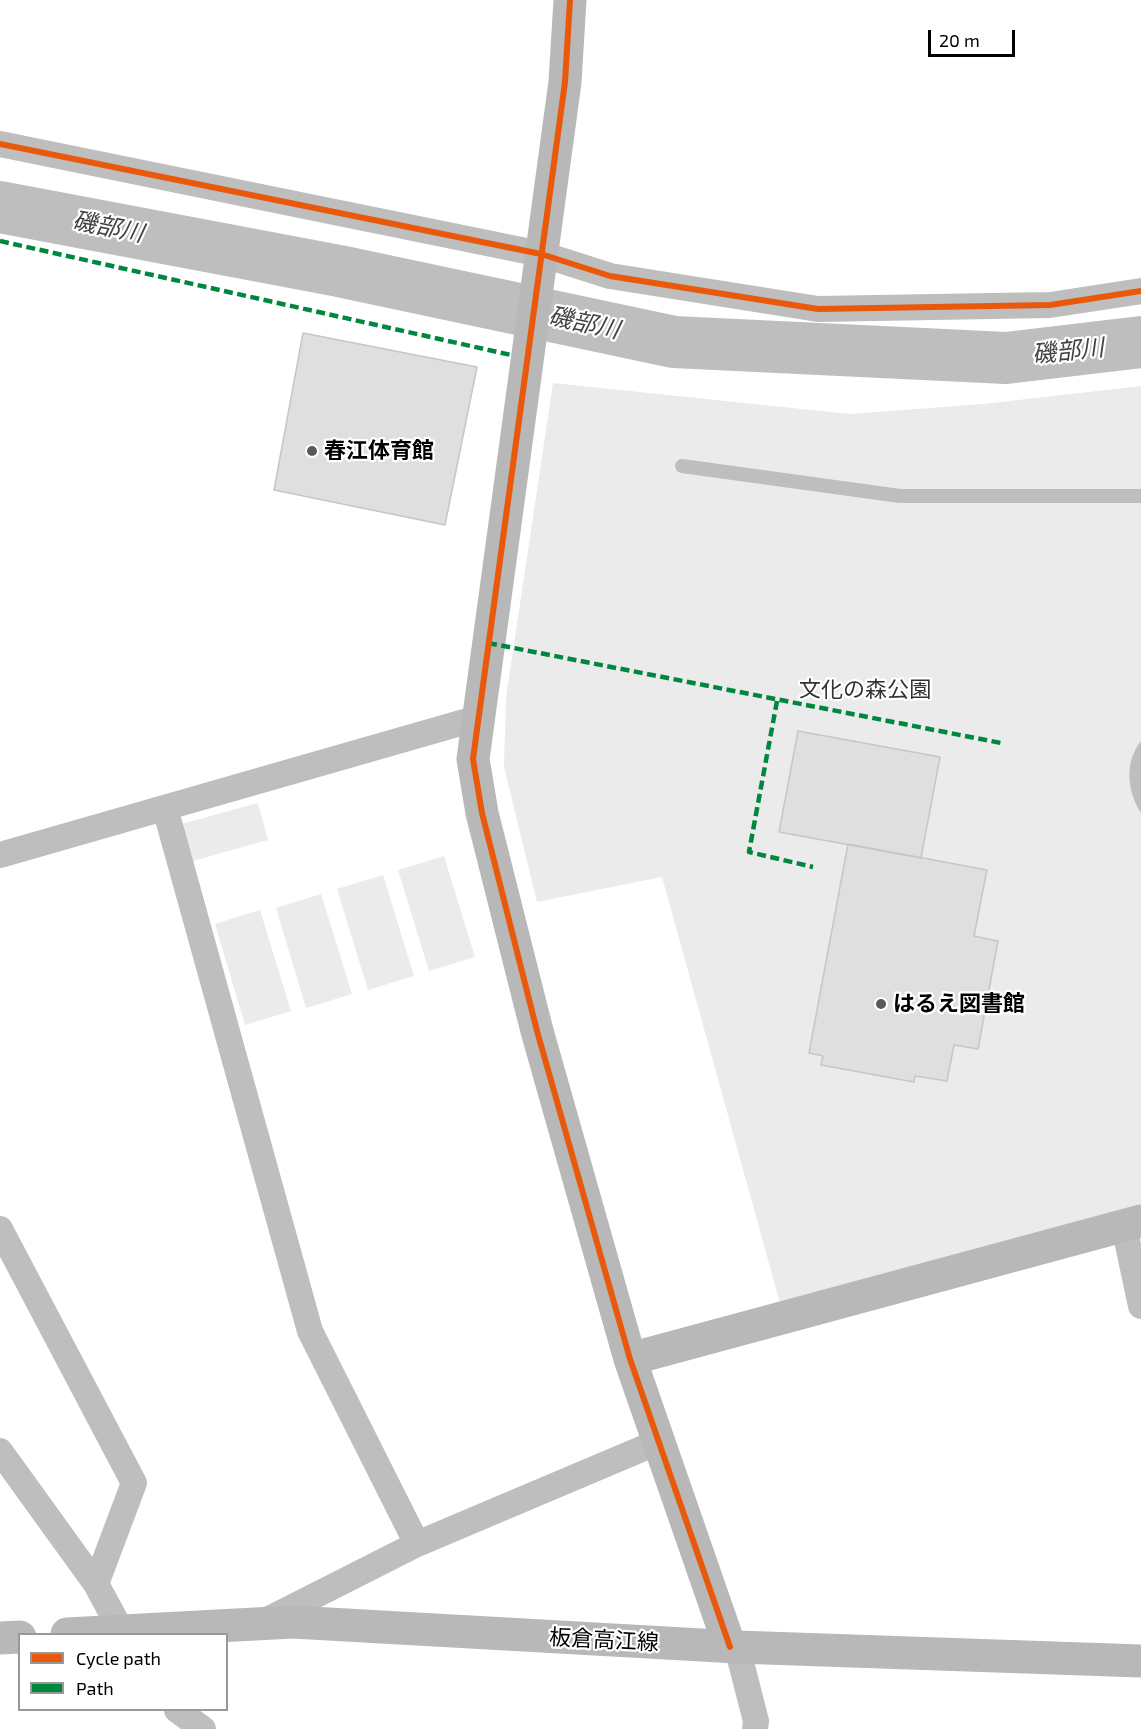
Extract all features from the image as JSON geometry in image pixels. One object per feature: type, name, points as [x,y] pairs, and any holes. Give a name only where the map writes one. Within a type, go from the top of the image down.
[{"type":"street","points":[[570,0],[565,82],[473,759],[482,813],[537,1032],[630,1359],[658,1442],[734,1647],[756,1721],[755,1729]]},
{"type":"street","points":[[0,144],[541,254],[610,276],[818,309],[1050,305],[1141,291]]},
{"type":"street","points":[[0,855],[478,718]]},
{"type":"street","points":[[165,808],[310,1331],[417,1544]]},
{"type":"street","points":[[630,1359],[1132,1223],[1141,1306]]},
{"type":"street","points":[[0,1229],[134,1484],[96,1584]]},
{"type":"street","points":[[260,1624],[417,1544],[658,1442]]},
{"type":"street","points":[[0,1451],[96,1584],[122,1632]]},
{"type":"street","name":"板倉高江線","points":[[101,1633],[293,1622],[734,1647],[1141,1660]]},
{"type":"street","points":[[0,1638],[18,1637]]},
{"type":"street","points":[[178,1711],[202,1729]]},
{"type":"lane","points":[[682,466],[900,496],[1141,496]]},
{"type":"green space","name":"文化の森公園","points":[[553,383],[850,414],[983,404],[1141,386],[1141,1205],[780,1303],[662,877],[537,902],[504,767],[506,697]]},
{"type":"green space","points":[[258,803],[268,840],[189,862],[178,825]]},
{"type":"green space","points":[[444,856],[475,957],[429,971],[398,870]]},
{"type":"green space","points":[[383,875],[414,976],[368,990],[337,889]]},
{"type":"green space","points":[[321,894],[352,994],[306,1008],[276,908]]},
{"type":"green space","points":[[260,910],[291,1011],[245,1025],[215,924]]},
{"type":"shaded area","points":[[1141,741],[1141,813],[1130,787],[1129,777],[1132,758]]},
{"type":"building","points":[[303,333],[477,367],[445,525],[274,490]]},
{"type":"building","points":[[798,731],[940,757],[921,858],[779,832]]},
{"type":"building","points":[[848,844],[987,870],[974,936],[998,941],[978,1049],[954,1045],[947,1081],[915,1076],[914,1082],[821,1065],[823,1056],[809,1053]]},
{"type":"waterway","name":"磯部川","points":[[0,207],[339,271],[674,342],[1006,358],[1141,342]]},
{"type":"marked path","points":[[0,241],[511,355]]},
{"type":"marked path","points":[[488,643],[1001,743]]},
{"type":"marked path","points":[[777,701],[749,852],[813,867]]},
{"type":"cycle path","points":[[570,0],[565,82],[473,759],[482,813],[537,1031],[630,1359],[730,1647]]},
{"type":"cycle path","points":[[0,144],[541,254],[610,276],[818,309],[1050,305],[1141,291]]},
{"type":"place","name":"春江体育館","points":[[312,451]]},
{"type":"place","name":"はるえ図書館","points":[[881,1004]]}]
